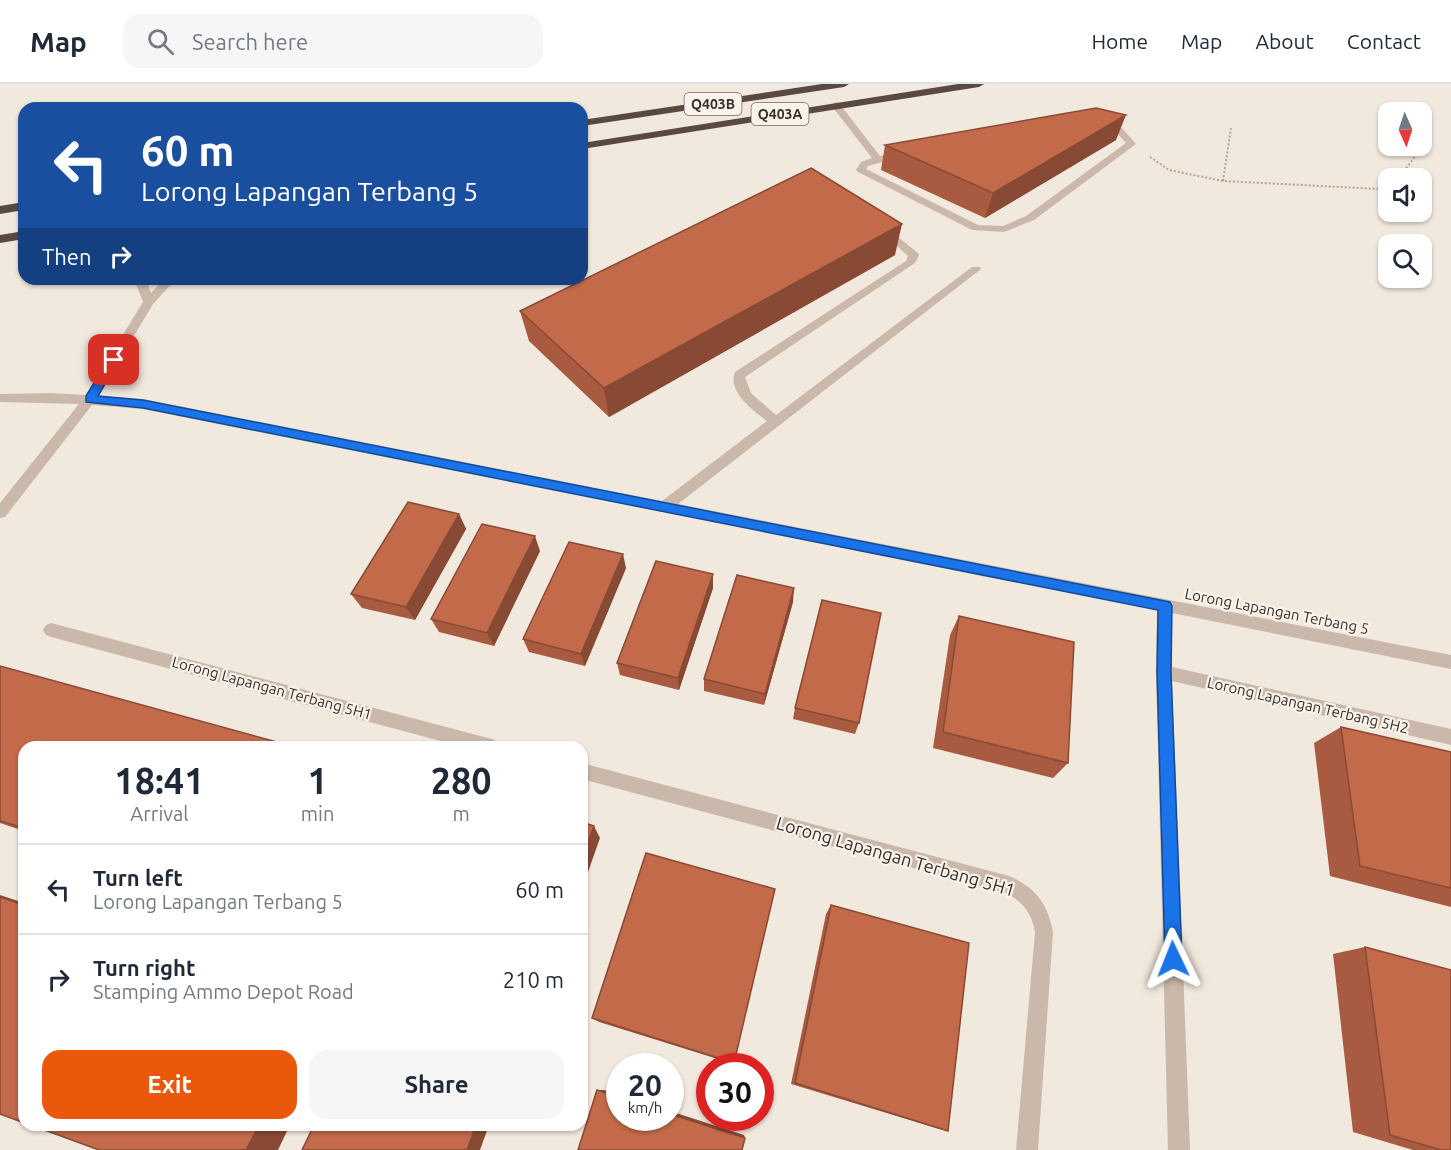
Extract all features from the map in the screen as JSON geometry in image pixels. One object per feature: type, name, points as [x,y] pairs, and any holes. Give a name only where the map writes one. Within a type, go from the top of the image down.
[{"type":"highway","name":"Q403B","points":[[588,122],[844,84]]},
{"type":"highway","name":"Q403A","points":[[588,145],[979,84]]},
{"type":"highway","points":[[0,210],[18,208]]},
{"type":"highway","points":[[0,239],[18,236]]},
{"type":"street","points":[[836,105],[879,159]]},
{"type":"street","points":[[913,153],[879,159],[864,164],[861,170],[976,228],[1004,229],[1030,218],[1131,144],[1120,129],[1097,123],[1086,124]]},
{"type":"street","points":[[777,422],[746,396],[739,384],[739,375],[910,263],[914,255],[870,218]]},
{"type":"street","points":[[664,507],[976,269]]},
{"type":"street","points":[[142,285],[149,302]]},
{"type":"street","points":[[0,513],[90,399],[149,302],[165,285]]},
{"type":"street","name":"Lorong Lapangan Terbang 5","points":[[0,398],[51,397],[143,404],[1451,662]]},
{"type":"street","points":[[1165,606],[1164,672],[1179,1150]]},
{"type":"street","name":"Lorong Lapangan Terbang 5H1","points":[[51,630],[469,741]]},
{"type":"street","name":"Lorong Lapangan Terbang 5H2","points":[[1164,672],[1451,737]]},
{"type":"street","name":"Lorong Lapangan Terbang 5H1","points":[[588,773],[1009,885],[1023,891],[1034,903],[1042,917],[1044,932],[1027,1150]]},
{"type":"path","points":[[1223,181],[1231,128]]},
{"type":"path","points":[[1131,144],[1169,170],[1223,181],[1378,189]]},
{"type":"building","points":[[1096,108],[1126,115],[993,193],[885,145]]},
{"type":"building","points":[[811,168],[902,224],[604,388],[520,311],[573,285],[588,285],[588,278]]},
{"type":"building","points":[[408,502],[459,514],[406,607],[351,594]]},
{"type":"building","points":[[482,524],[535,536],[487,633],[431,619]]},
{"type":"building","points":[[569,542],[623,554],[581,654],[523,639]]},
{"type":"building","points":[[656,561],[713,574],[678,678],[617,663]]},
{"type":"building","points":[[737,575],[794,588],[765,694],[704,679]]},
{"type":"building","points":[[822,600],[881,613],[859,723],[795,708]]},
{"type":"building","points":[[959,616],[1074,642],[1068,763],[943,732]]},
{"type":"building","points":[[0,666],[273,741],[18,741],[18,826],[0,821]]},
{"type":"building","points":[[1341,727],[1451,752],[1451,888],[1360,866]]},
{"type":"building","points":[[588,824],[594,826],[588,842]]},
{"type":"building","points":[[646,853],[775,889],[736,1053],[702,1053],[592,1018]]},
{"type":"building","points":[[0,897],[18,903],[18,1121],[0,1114]]},
{"type":"building","points":[[831,905],[969,943],[948,1131],[795,1083]]},
{"type":"building","points":[[1365,947],[1451,970],[1451,1150],[1441,1150],[1390,1135]]},
{"type":"building","points":[[597,1090],[606,1093],[606,1131],[684,1131],[684,1118],[696,1122],[696,1131],[723,1131],[745,1138],[742,1150],[578,1150],[584,1131],[588,1131],[588,1118]]},
{"type":"building","points":[[47,1131],[256,1131],[246,1150],[99,1150]]},
{"type":"building","points":[[311,1131],[474,1131],[467,1150],[302,1150]]},
{"type":"route","points":[[114,360],[90,399],[143,404],[1165,606],[1164,672],[1173,959]]}]
